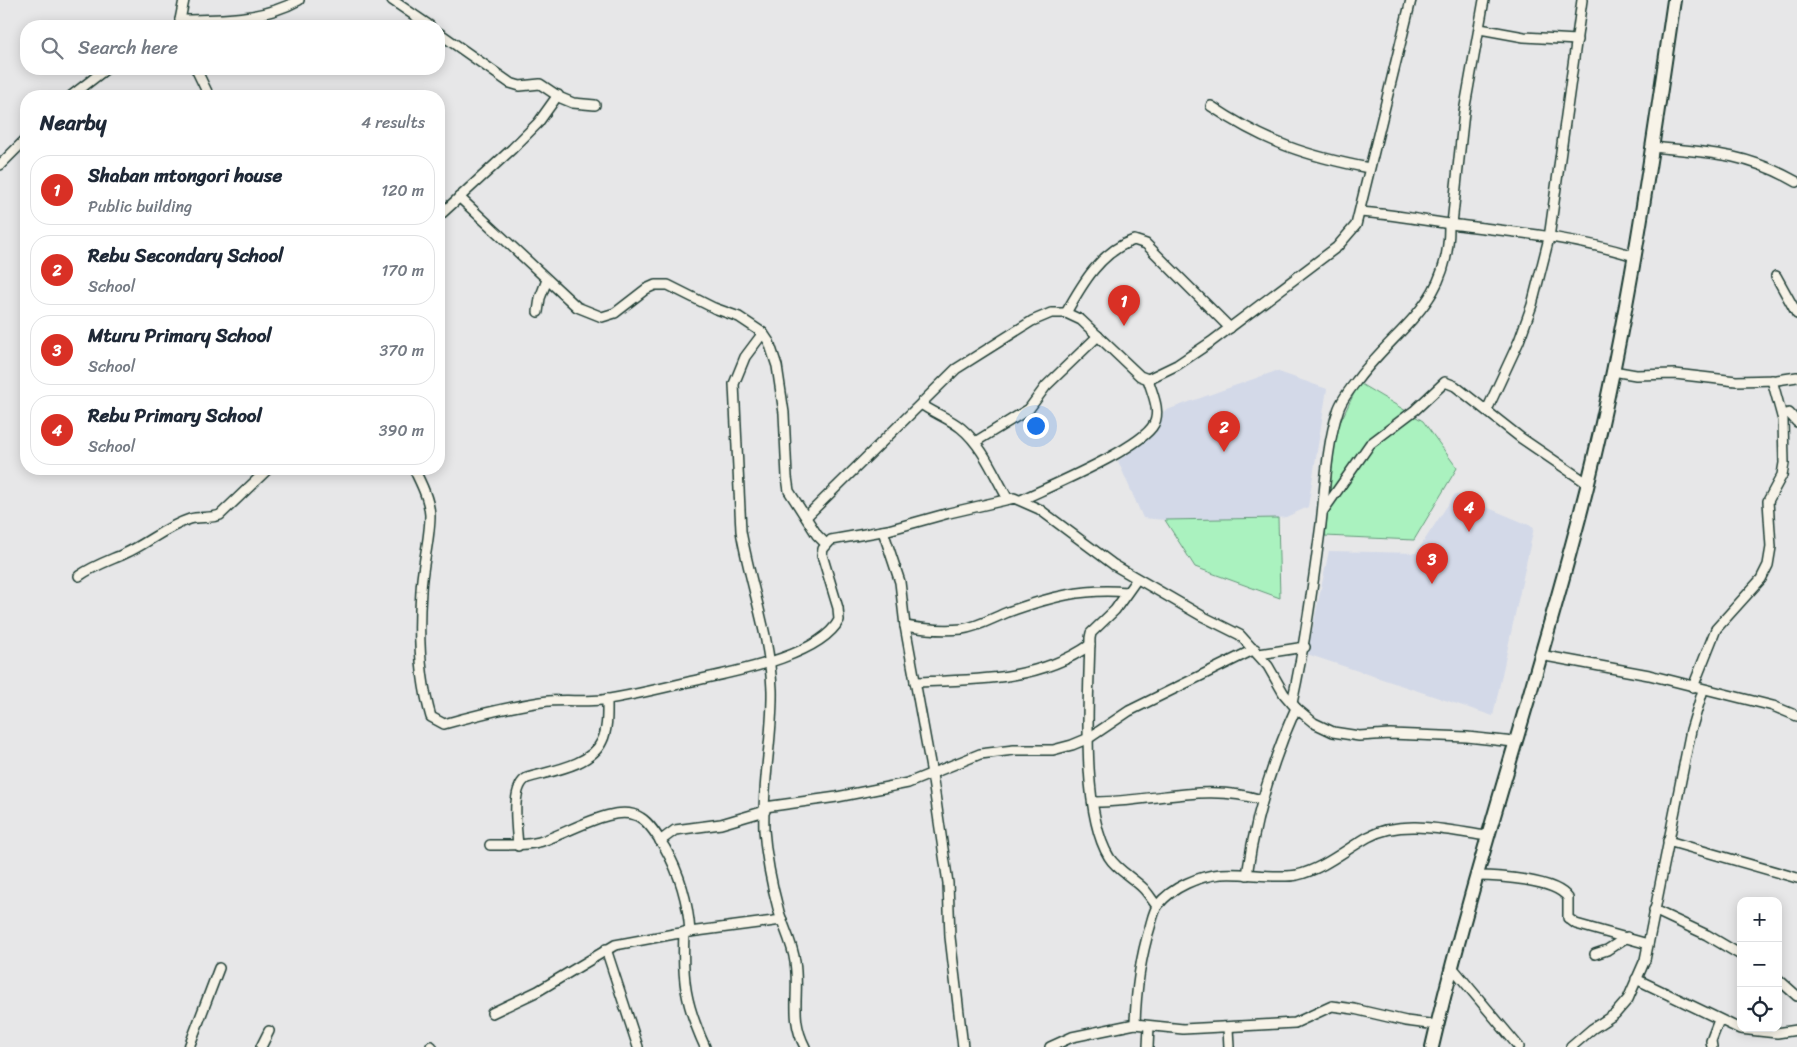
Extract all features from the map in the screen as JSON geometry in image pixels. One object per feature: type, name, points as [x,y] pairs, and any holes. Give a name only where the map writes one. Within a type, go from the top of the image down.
[{"type":"main road","points":[[1432,1047],[1487,836],[1575,536],[1613,371],[1634,256],[1674,0]]},
{"type":"street","points":[[180,20],[184,0]]},
{"type":"street","points":[[219,20],[269,12],[289,2],[299,0]]},
{"type":"street","points":[[392,0],[421,20]]},
{"type":"street","points":[[806,518],[956,369],[1032,321],[1051,313],[1066,314],[1080,320],[1140,376],[1148,379],[1177,365],[1230,328],[1337,247],[1356,225],[1360,212],[1369,168],[1411,0]]},
{"type":"street","points":[[1247,874],[1253,831],[1294,706],[1338,410],[1366,369],[1427,304],[1440,276],[1449,240],[1464,112],[1484,0]]},
{"type":"street","points":[[1487,410],[1511,358],[1532,305],[1549,238],[1582,0]]},
{"type":"street","points":[[1480,28],[1524,37],[1577,40]]},
{"type":"street","points":[[445,37],[498,77],[520,86],[540,84],[573,102],[595,105]]},
{"type":"street","points":[[79,90],[98,75]]},
{"type":"street","points":[[199,75],[206,90]]},
{"type":"street","points":[[445,210],[512,150],[538,123],[558,95]]},
{"type":"street","points":[[1211,106],[1232,120],[1287,148],[1369,168]]},
{"type":"street","points":[[0,165],[20,145]]},
{"type":"street","points":[[1651,148],[1728,154],[1758,162],[1797,182]]},
{"type":"street","points":[[459,197],[577,307],[602,317],[615,312],[646,288],[655,285],[668,285],[714,308],[739,317],[763,333],[769,342],[777,366],[784,413],[789,491],[806,518],[826,544]]},
{"type":"street","points":[[1360,212],[1387,214],[1607,247],[1634,256]]},
{"type":"street","points":[[1066,314],[1095,267],[1123,244],[1134,240],[1146,244],[1230,328]]},
{"type":"street","points":[[1776,276],[1797,314]]},
{"type":"street","points":[[538,312],[540,298],[547,280]]},
{"type":"street","points":[[763,333],[745,358],[734,384],[741,530],[745,555],[759,605],[769,663],[772,699],[764,830],[768,865],[782,920],[795,959],[797,976],[794,1015],[798,1034],[805,1047]]},
{"type":"street","points":[[975,442],[1029,409],[1046,386],[1098,336]]},
{"type":"street","points":[[1613,371],[1636,375],[1675,374],[1736,381],[1797,377]]},
{"type":"street","points":[[1021,500],[1100,462],[1146,433],[1154,425],[1156,419],[1156,404],[1148,379]]},
{"type":"street","points":[[1693,687],[1716,629],[1761,579],[1768,566],[1771,547],[1768,500],[1782,475],[1784,463],[1782,415],[1772,380]]},
{"type":"street","points":[[1322,513],[1370,444],[1415,410],[1445,382],[1455,386],[1522,438],[1587,484]]},
{"type":"street","points":[[921,404],[960,426],[975,442],[1008,499]]},
{"type":"street","points":[[1782,415],[1789,413],[1797,422]]},
{"type":"street","points":[[78,576],[94,565],[124,554],[172,526],[192,518],[212,518],[220,515],[262,475]]},
{"type":"street","points":[[417,475],[424,490],[430,515],[420,592],[419,630],[422,676],[431,716],[435,721],[444,724],[541,702],[607,699],[738,672],[769,663],[820,640],[830,633],[839,620],[838,608],[822,555],[826,544],[837,539],[884,532],[1008,499],[1021,500],[1039,509],[1114,565],[1202,616],[1240,635],[1257,651],[1294,706],[1314,723],[1334,732],[1359,736],[1390,734],[1468,737],[1514,742]]},
{"type":"street","points":[[884,532],[900,582],[905,626],[932,774],[948,883],[950,937],[963,1047]]},
{"type":"street","points":[[1137,579],[1110,617],[1091,633],[1087,687],[1089,738],[1093,802],[1100,838],[1109,859],[1144,889],[1157,906]]},
{"type":"street","points":[[905,626],[924,629],[962,629],[975,626],[1010,611],[1080,591],[1128,592]]},
{"type":"street","points":[[915,682],[1008,676],[1029,672],[1064,660],[1090,645]]},
{"type":"street","points":[[660,841],[675,830],[721,824],[765,809],[908,783],[980,754],[1014,750],[1053,750],[1072,745],[1089,738],[1129,711],[1257,651],[1304,647]]},
{"type":"street","points":[[1540,655],[1616,668],[1773,706],[1797,716]]},
{"type":"street","points":[[1571,1047],[1592,1029],[1616,1014],[1628,999],[1645,960],[1691,730],[1703,690]]},
{"type":"street","points":[[518,846],[516,802],[521,784],[527,778],[582,760],[595,752],[603,741],[607,699]]},
{"type":"street","points":[[1093,802],[1118,803],[1200,792],[1243,794],[1262,800]]},
{"type":"street","points":[[490,844],[518,846],[542,841],[594,820],[628,813],[642,818],[672,860],[684,893],[687,932],[682,975],[694,1021],[705,1047]]},
{"type":"street","points":[[1135,1024],[1136,986],[1142,952],[1157,906],[1178,888],[1201,877],[1222,874],[1296,875],[1304,873],[1330,860],[1369,836],[1388,830],[1425,827],[1487,836]]},
{"type":"street","points":[[1668,841],[1797,878]]},
{"type":"street","points":[[1476,876],[1514,878],[1558,889],[1568,898],[1566,912],[1571,921],[1648,944]]},
{"type":"street","points":[[1654,910],[1707,935],[1737,954]]},
{"type":"street","points":[[492,1013],[538,991],[606,949],[635,940],[782,920]]},
{"type":"street","points":[[1595,954],[1607,950],[1627,937]]},
{"type":"street","points":[[606,949],[638,1047]]},
{"type":"street","points":[[1452,967],[1519,1047]]},
{"type":"street","points":[[189,1047],[219,968]]},
{"type":"street","points":[[1636,979],[1680,998],[1719,1020],[1755,1032],[1777,1033],[1797,1030]]},
{"type":"street","points":[[1782,983],[1797,996]]},
{"type":"street","points":[[1050,1047],[1072,1036],[1135,1024],[1228,1028],[1295,1024],[1332,1006],[1406,1021],[1437,1025]]},
{"type":"street","points":[[1712,1047],[1711,1041],[1719,1020]]},
{"type":"street","points":[[1148,1047],[1149,1026]]},
{"type":"street","points":[[1228,1028],[1229,1047]]},
{"type":"street","points":[[261,1047],[269,1030]]},
{"type":"shaded area","points":[[1276,371],[1327,389],[1308,507],[1286,517],[1278,518],[1165,520],[1143,518],[1118,461],[1156,431],[1164,411]]},
{"type":"shaded area","points":[[1455,494],[1534,527],[1493,716],[1307,654],[1329,551],[1416,553]]},
{"type":"green space","points":[[1359,383],[1423,421],[1457,468],[1414,540],[1325,536],[1336,431]]},
{"type":"green space","points":[[1278,518],[1280,598],[1195,567],[1165,520]]},
{"type":"place","name":"Shaban mtongori house","points":[[1124,326]]},
{"type":"place","name":"Rebu Secondary School","points":[[1224,452]]},
{"type":"place","name":"Rebu Primary School","points":[[1469,532]]},
{"type":"place","name":"Mturu Primary School","points":[[1432,584]]}]
